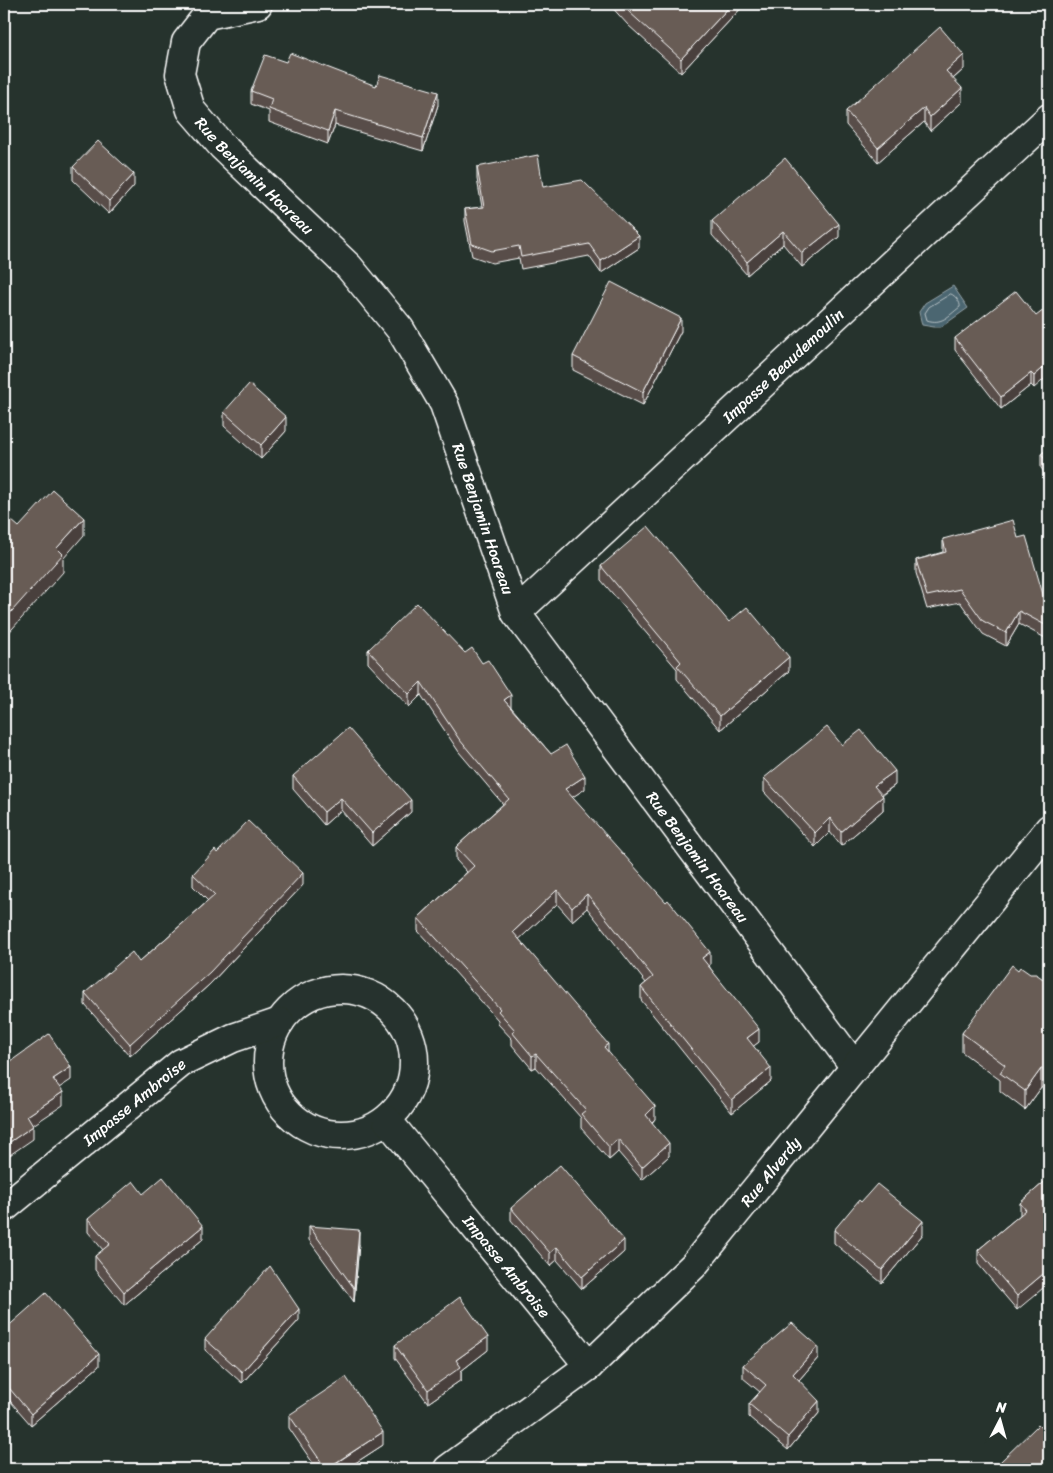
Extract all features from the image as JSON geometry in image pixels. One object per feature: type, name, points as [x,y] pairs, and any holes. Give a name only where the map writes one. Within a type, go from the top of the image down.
[{"type":"street","name":"Rue Benjamin Hoareau","points":[[258,4],[206,15],[186,42],[180,74],[191,110],[222,146],[349,266],[400,329],[444,404],[516,613],[855,1067]]},
{"type":"street","name":"Impasse Beaudemoulin","points":[[516,613],[1049,118]]},
{"type":"street","name":"Rue Alverdy","points":[[448,1469],[589,1366],[693,1266],[1049,829]]},
{"type":"street","name":"Impasse Ambroise","points":[[350,990],[379,1000],[399,1017],[412,1042],[414,1071],[408,1093],[387,1120],[362,1133],[333,1136],[307,1128],[293,1118],[284,1108],[272,1088],[268,1055],[280,1022],[295,1005],[305,998],[322,992],[350,990]]},
{"type":"street","name":"Impasse Ambroise","points":[[4,1208],[181,1063],[233,1038],[280,1022]]},
{"type":"street","name":"Impasse Ambroise","points":[[387,1120],[589,1366]]},
{"type":"water","points":[[953,286],[968,308],[941,327],[922,325],[919,312],[925,303]]},
{"type":"building","points":[[622,4],[732,4],[681,59]]},
{"type":"building","points":[[940,27],[964,55],[946,71],[962,88],[930,117],[924,108],[878,148],[846,111]]},
{"type":"building","points":[[290,53],[376,86],[380,75],[438,92],[423,138],[335,111],[328,131],[269,109],[272,99],[251,91],[265,55],[286,62]]},
{"type":"building","points":[[98,141],[134,174],[109,201],[73,167]]},
{"type":"building","points":[[538,155],[543,187],[582,180],[639,236],[601,261],[589,244],[521,257],[519,246],[492,251],[472,244],[465,209],[484,207],[477,167]]},
{"type":"building","points":[[785,158],[839,224],[802,253],[783,231],[747,262],[712,221]]},
{"type":"building","points":[[611,282],[681,318],[643,392],[573,356]]},
{"type":"building","points":[[1016,291],[1036,316],[1049,306],[1049,363],[1034,376],[1031,373],[1001,397],[955,338]]},
{"type":"building","points":[[249,384],[286,417],[261,445],[224,412]]},
{"type":"building","points":[[1049,448],[1049,465],[1041,454]]},
{"type":"building","points":[[53,490],[84,518],[57,548],[63,554],[4,620],[4,514],[19,527]]},
{"type":"building","points":[[1013,520],[1018,538],[1026,536],[1049,615],[1049,627],[1019,611],[1006,633],[983,621],[960,589],[927,596],[916,560],[946,552],[943,539]]},
{"type":"building","points":[[648,526],[729,622],[747,607],[789,657],[720,716],[677,666],[681,662],[601,566]]},
{"type":"building","points":[[417,603],[465,653],[472,648],[482,663],[488,660],[511,695],[504,700],[551,754],[566,745],[585,776],[565,789],[666,902],[668,900],[710,952],[702,958],[759,1029],[747,1038],[771,1068],[732,1100],[641,987],[653,977],[587,894],[572,908],[557,890],[513,932],[608,1044],[604,1047],[655,1106],[646,1115],[669,1143],[642,1167],[618,1139],[609,1147],[581,1114],[586,1110],[536,1054],[532,1056],[512,1032],[515,1030],[498,1011],[500,1009],[418,918],[474,866],[456,847],[509,799],[459,739],[421,682],[409,694],[368,650]]},
{"type":"building","points":[[827,727],[842,745],[861,730],[895,771],[874,786],[883,796],[841,832],[830,818],[815,833],[764,778]]},
{"type":"building","points":[[348,728],[411,800],[372,833],[341,798],[324,812],[293,776]]},
{"type":"building","points":[[248,821],[303,873],[210,972],[130,1044],[85,993],[132,952],[139,962],[215,895],[193,874],[215,850],[217,853]]},
{"type":"building","points":[[1012,965],[1018,970],[1020,967],[1030,974],[1036,974],[1049,983],[1049,1068],[1041,1069],[1025,1091],[1000,1073],[1005,1065],[962,1033]]},
{"type":"building","points":[[49,1034],[71,1067],[53,1079],[63,1092],[27,1116],[33,1126],[4,1146],[4,1066]]},
{"type":"building","points":[[560,1165],[624,1240],[582,1277],[557,1247],[550,1253],[511,1208]]},
{"type":"building","points":[[163,1177],[203,1226],[124,1292],[95,1256],[110,1244],[88,1219],[133,1181],[143,1194]]},
{"type":"building","points":[[1049,1178],[1049,1269],[1017,1296],[978,1250],[1026,1210],[1020,1203]]},
{"type":"building","points":[[877,1184],[923,1221],[882,1270],[834,1230],[859,1200],[861,1202]]},
{"type":"building","points":[[309,1226],[359,1230],[354,1288]]},
{"type":"building","points":[[270,1266],[299,1309],[242,1372],[205,1339]]},
{"type":"building","points":[[46,1293],[99,1354],[31,1414],[4,1382],[4,1330]]},
{"type":"building","points":[[460,1297],[488,1337],[456,1360],[461,1367],[428,1390],[395,1345]]},
{"type":"building","points":[[792,1323],[818,1346],[793,1374],[819,1401],[788,1437],[749,1404],[766,1385],[743,1365]]},
{"type":"building","points":[[346,1377],[383,1432],[326,1469],[289,1415]]},
{"type":"building","points":[[1038,1425],[1049,1436],[1049,1469],[1007,1469],[1000,1462]]},
{"type":"building","points":[[219,1463],[223,1469],[210,1469]]}]
